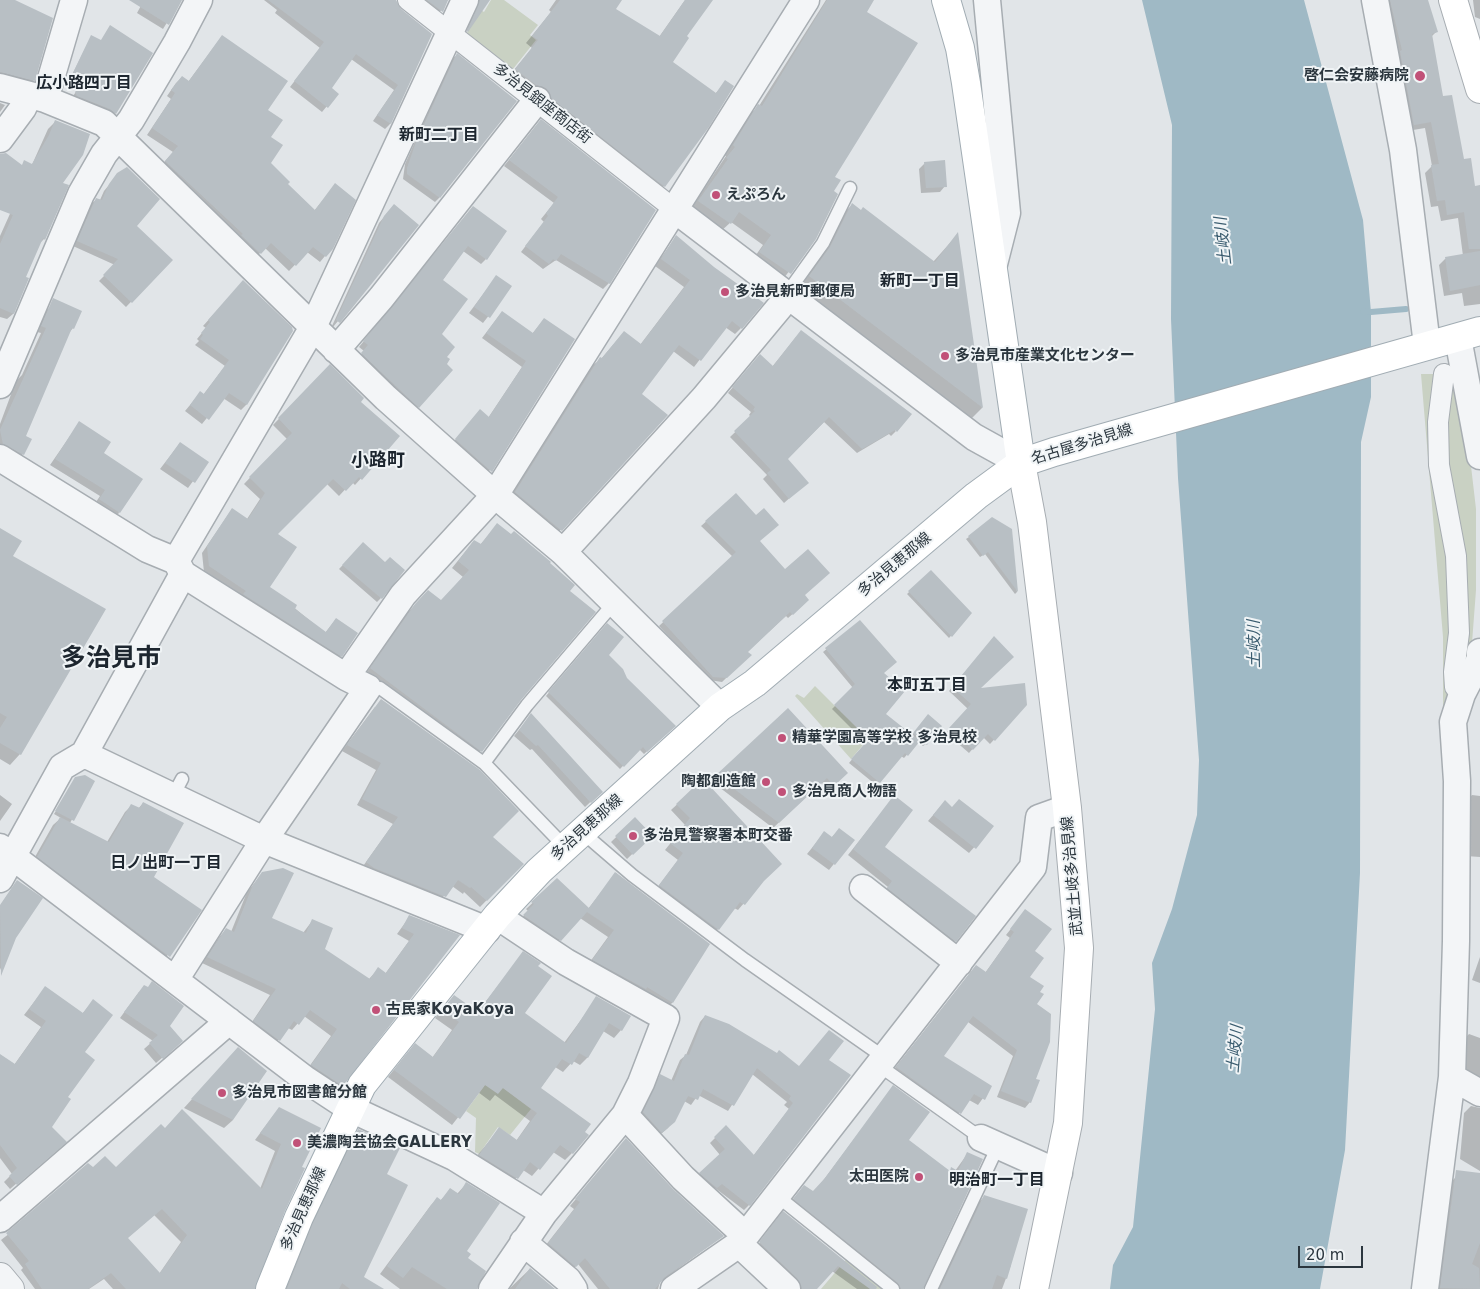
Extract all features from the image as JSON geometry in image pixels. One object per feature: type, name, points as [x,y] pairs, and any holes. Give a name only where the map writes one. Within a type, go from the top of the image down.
[{"type":"main road","name":"名古屋多治見線","points":[[946,0],[960,48],[966,83],[994,264],[1020,463],[1469,334]]},
{"type":"main road","points":[[1453,0],[1480,89]]},
{"type":"main road","name":"多治見恵那線","points":[[270,1289],[299,1218],[349,1108],[362,1085],[492,923],[539,871],[720,707],[755,683],[976,496],[1020,463]]},
{"type":"main road","name":"武並土岐多治見線","points":[[1020,463],[1032,522],[1067,808],[1079,948],[1068,1123],[1034,1289]]},
{"type":"street","points":[[0,138],[23,108],[37,97],[74,0]]},
{"type":"street","points":[[0,385],[81,194],[104,154],[132,120],[178,42],[199,0]]},
{"type":"street","name":"多治見銀座商店街","points":[[408,0],[674,209]]},
{"type":"street","points":[[0,879],[7,852],[62,767],[84,754],[180,568],[313,327],[465,0]]},
{"type":"street","points":[[175,980],[264,840],[357,682],[403,596],[495,496],[806,0]]},
{"type":"street","points":[[988,0],[1007,213],[994,264]]},
{"type":"street","points":[[1375,0],[1403,150],[1427,345]]},
{"type":"street","points":[[0,87],[37,97],[104,123],[386,398],[495,496],[563,552],[720,707]]},
{"type":"street","points":[[336,350],[381,298],[537,100]]},
{"type":"street","points":[[674,209],[974,437],[1020,463]]},
{"type":"street","points":[[563,552],[704,398],[786,296]]},
{"type":"street","points":[[1469,334],[1480,456]]},
{"type":"street","points":[[1444,374],[1438,422],[1439,465],[1456,556],[1459,633],[1454,672],[1455,687],[1462,694]]},
{"type":"street","points":[[0,458],[180,568],[265,634],[357,682]]},
{"type":"street","points":[[1424,1289],[1452,1077],[1456,941],[1468,783],[1453,722],[1462,694],[1480,658],[1480,652]]},
{"type":"street","points":[[84,754],[178,788],[264,840],[492,923],[666,1018],[641,1083],[625,1115],[544,1213],[492,1289]]},
{"type":"street","points":[[674,1289],[742,1239],[1033,867],[1036,829],[1040,818],[1067,808]]},
{"type":"street","points":[[7,852],[305,1079],[349,1108],[454,1157],[544,1213]]},
{"type":"street","points":[[863,888],[959,963]]},
{"type":"street","points":[[0,1219],[229,1021]]},
{"type":"street","points":[[1452,1077],[1480,1093]]},
{"type":"street","points":[[625,1115],[787,1289]]},
{"type":"street","points":[[990,1141],[1059,1173]]},
{"type":"street","points":[[523,1242],[568,1280],[574,1289]]},
{"type":"street","points":[[0,1277],[10,1289]]},
{"type":"lane","points":[[786,296],[824,243],[850,188]]},
{"type":"lane","points":[[484,763],[527,705],[614,603]]},
{"type":"lane","points":[[357,682],[380,688],[484,763],[574,840],[632,876],[746,960],[885,1058],[884,1069],[990,1141],[931,1289]]},
{"type":"lane","points":[[776,1194],[894,1289]]},
{"type":"shaded area","points":[[491,0],[504,0],[538,25],[530,35],[536,40],[513,69],[467,33],[479,9],[484,12]]},
{"type":"shaded area","points":[[1421,374],[1451,374],[1471,466],[1476,509],[1476,590],[1472,643],[1443,717],[1443,637]]},
{"type":"shaded area","points":[[815,686],[868,739],[851,759],[795,696],[797,694],[804,698]]},
{"type":"shaded area","points":[[485,1085],[503,1088],[531,1109],[510,1135],[498,1127],[479,1154],[475,1152],[476,1118],[466,1111]]},
{"type":"shaded area","points":[[850,1255],[891,1289],[821,1289]]},
{"type":"water","name":"土岐川","points":[[1142,0],[1304,0],[1363,220],[1371,312],[1371,397],[1361,442],[1360,873],[1345,1150],[1320,1289],[1110,1289],[1113,1265],[1133,1227],[1155,1009],[1152,963],[1172,909],[1197,815],[1199,760],[1178,478],[1171,319],[1172,125]]},
{"type":"building","points":[[0,0],[15,0],[53,18],[35,81],[0,72]]},
{"type":"building","points":[[129,0],[182,0],[169,25]]},
{"type":"building","points":[[268,0],[396,0],[401,9],[432,34],[391,124],[377,115],[398,85],[356,54],[332,88],[339,94],[328,108],[294,81],[324,42]]},
{"type":"building","points":[[427,0],[448,0],[443,12]]},
{"type":"building","points":[[480,0],[490,0],[468,32],[467,31]]},
{"type":"building","points":[[560,0],[622,0],[616,9],[660,36],[685,0],[713,0],[687,36],[689,38],[673,62],[716,93],[725,80],[734,86],[709,127],[665,187],[551,98],[546,88],[536,85],[515,69],[538,40],[532,36]]},
{"type":"building","points":[[827,0],[874,0],[867,12],[918,43],[835,177],[841,180],[834,191],[838,194],[816,239],[791,274],[759,252],[771,235],[739,212],[731,224],[698,201],[728,159],[726,158],[735,147],[733,145],[758,104],[762,106]]},
{"type":"building","points":[[1390,0],[1428,0],[1438,32],[1432,34],[1443,96],[1452,95],[1464,159],[1471,158],[1475,186],[1480,185],[1480,249],[1469,249],[1464,212],[1447,215],[1445,200],[1437,201],[1431,165],[1439,164],[1431,122],[1414,125],[1400,51],[1402,50]]},
{"type":"building","points":[[110,25],[153,53],[116,114],[110,109],[77,96],[75,92],[81,85],[70,79],[91,35],[101,40]]},
{"type":"building","points":[[222,35],[288,81],[268,110],[283,120],[271,137],[283,145],[271,163],[290,182],[288,184],[315,210],[335,183],[356,200],[333,249],[326,257],[313,247],[296,266],[271,243],[261,254],[241,235],[243,234],[165,161],[178,146],[152,128],[175,93],[171,90],[182,76],[189,81]]},
{"type":"building","points":[[457,53],[517,101],[440,198],[407,174],[407,168],[416,142]]},
{"type":"building","points":[[541,119],[656,210],[610,284],[561,254],[556,261],[553,259],[549,264],[525,246],[548,216],[546,213],[558,197],[509,160]]},
{"type":"building","points":[[55,120],[90,134],[83,155],[63,183],[69,185],[45,240],[43,238],[26,277],[29,278],[14,314],[0,308],[0,244],[13,215],[0,210],[0,154],[6,153],[22,165],[24,160],[32,164],[49,135]]},
{"type":"building","points":[[945,160],[947,187],[926,188],[924,162]]},
{"type":"building","points":[[127,167],[160,199],[137,226],[173,260],[132,303],[103,275],[118,259],[77,241],[96,198],[102,200],[109,184],[117,173]]},
{"type":"building","name":"多治見市産業文化センター","points":[[852,203],[861,210],[863,207],[935,262],[958,232],[983,408],[809,276],[830,247]]},
{"type":"building","points":[[394,204],[419,225],[340,323],[336,320],[384,216]]},
{"type":"building","points":[[473,206],[507,231],[487,260],[468,246],[443,280],[468,299],[442,334],[455,347],[447,357],[450,359],[447,364],[453,370],[419,408],[361,353],[368,345],[363,341]]},
{"type":"building","points":[[676,235],[714,267],[764,303],[742,329],[732,321],[701,361],[679,345],[642,394],[668,415],[562,531],[515,492],[600,357],[602,358],[624,331],[641,344],[690,280],[661,259]]},
{"type":"building","points":[[1480,251],[1480,285],[1450,291],[1445,257]]},
{"type":"building","points":[[496,275],[512,286],[490,318],[474,307]]},
{"type":"building","points":[[243,280],[292,327],[293,331],[247,405],[229,393],[209,420],[190,405],[200,391],[204,394],[229,360],[200,339],[203,335],[201,333],[210,322],[208,320]]},
{"type":"building","points":[[53,298],[82,311],[74,329],[72,328],[26,436],[32,439],[24,455],[3,444],[0,430],[46,328],[41,326]]},
{"type":"building","points":[[502,311],[533,333],[544,318],[575,339],[492,472],[455,439],[480,409],[489,417],[526,361],[486,333]]},
{"type":"building","points":[[801,330],[912,414],[897,432],[895,430],[862,449],[829,417],[788,459],[809,483],[789,499],[767,473],[771,470],[734,431],[755,411],[753,410],[755,407],[732,387],[760,354],[773,366]]},
{"type":"building","points":[[330,364],[364,398],[361,402],[400,436],[362,480],[359,477],[346,491],[333,479],[278,534],[297,547],[270,587],[297,605],[295,609],[326,632],[336,618],[358,633],[342,657],[243,594],[246,591],[209,566],[207,546],[232,508],[248,519],[265,493],[249,477],[292,433],[278,418]]},
{"type":"building","points":[[79,421],[111,442],[104,453],[143,479],[120,513],[99,499],[105,490],[55,459]]},
{"type":"building","points":[[180,442],[209,462],[195,483],[165,463]]},
{"type":"building","points":[[736,493],[756,515],[764,508],[779,525],[760,541],[785,569],[808,549],[830,573],[805,595],[809,600],[793,615],[790,612],[748,652],[752,655],[727,678],[713,677],[662,621],[736,552],[705,521]]},
{"type":"building","points":[[992,517],[1012,529],[1018,592],[988,552],[983,556],[968,536]]},
{"type":"building","points":[[497,523],[511,534],[514,531],[551,562],[575,585],[570,591],[596,612],[521,700],[482,752],[370,668],[415,604],[428,590],[441,600],[469,570],[458,561],[474,540],[481,544]]},
{"type":"building","points":[[0,528],[22,541],[13,556],[106,609],[21,755],[0,743],[0,728],[7,717],[0,713]]},
{"type":"building","points":[[363,542],[385,562],[390,557],[405,570],[382,599],[342,565]]},
{"type":"building","points":[[931,570],[972,613],[952,637],[908,591]]},
{"type":"building","points":[[860,620],[897,662],[884,673],[905,691],[886,714],[920,741],[908,756],[905,753],[880,783],[851,759],[869,739],[834,705],[855,684],[825,648]]},
{"type":"building","points":[[607,623],[624,637],[609,655],[623,669],[627,678],[676,726],[647,752],[643,747],[624,767],[548,692]]},
{"type":"building","points":[[994,636],[1014,657],[981,688],[1025,683],[1027,705],[995,741],[988,734],[973,750],[949,728],[971,704],[952,687]]},
{"type":"building","points":[[381,699],[480,770],[519,811],[493,837],[524,864],[487,901],[471,887],[458,880],[446,897],[374,868],[366,862],[398,817],[362,799],[381,763],[347,745]]},
{"type":"building","name":"陶都創造館","points":[[788,708],[848,773],[834,786],[827,778],[779,823],[716,775]]},
{"type":"building","points":[[531,713],[603,792],[591,803],[538,745],[536,746],[519,730]]},
{"type":"building","points":[[928,714],[942,726],[927,745],[913,733]]},
{"type":"building","points":[[85,775],[95,781],[74,821],[55,811],[75,777]]},
{"type":"building","points":[[707,783],[782,864],[764,881],[745,905],[740,902],[719,930],[659,885],[683,853],[670,843],[690,818],[676,804],[696,785],[700,790]]},
{"type":"building","points":[[894,795],[913,810],[885,847],[976,916],[956,942],[887,888],[892,881],[853,849]]},
{"type":"building","points":[[959,799],[994,826],[976,849],[933,815],[945,800],[952,807]]},
{"type":"building","points":[[143,802],[184,823],[154,877],[202,910],[170,957],[37,857],[60,817],[109,842],[131,804],[140,808]]},
{"type":"building","points":[[635,817],[653,836],[633,855],[615,836]]},
{"type":"building","points":[[839,828],[855,840],[835,865],[812,848],[824,831],[832,837]]},
{"type":"building","points":[[283,868],[294,873],[272,918],[306,933],[312,919],[333,928],[325,949],[370,979],[378,967],[386,973],[414,934],[402,928],[409,915],[460,935],[343,1086],[311,1065],[337,1029],[310,1010],[299,1025],[294,1021],[280,1041],[253,1021],[276,989],[207,957],[226,928],[234,932],[253,885],[262,872]]},
{"type":"building","points":[[615,872],[710,944],[673,1003],[647,987],[646,989],[592,960],[614,930],[587,912],[561,941],[523,915],[534,904],[531,902],[557,878],[589,908]]},
{"type":"building","points":[[17,880],[43,898],[16,938],[1,976],[0,905]]},
{"type":"building","points":[[1025,909],[1052,929],[1035,951],[1044,958],[1030,977],[1044,986],[1040,992],[1044,994],[1037,1004],[1051,1014],[1050,1042],[1036,1079],[1040,1080],[1031,1103],[1001,1091],[1017,1050],[973,1016],[944,1056],[992,1086],[985,1100],[974,1094],[961,1114],[896,1067],[976,965],[986,972],[1014,932],[1010,929]]},
{"type":"building","points":[[523,951],[541,963],[538,966],[552,976],[525,1013],[566,1043],[596,996],[631,1016],[622,1031],[609,1023],[588,1058],[579,1053],[572,1065],[562,1059],[541,1088],[591,1124],[585,1132],[589,1135],[573,1154],[560,1145],[540,1170],[530,1162],[518,1179],[479,1155],[499,1127],[517,1140],[537,1113],[503,1088],[498,1094],[485,1085],[460,1119],[394,1070],[415,1043],[433,1057],[459,1022],[442,1010],[454,995],[478,1012]]},
{"type":"building","points":[[152,981],[184,1006],[170,1026],[183,1041],[163,1059],[149,1043],[158,1035],[124,1012],[144,985],[148,987]]},
{"type":"building","points":[[45,986],[83,1013],[93,999],[113,1015],[85,1052],[95,1060],[68,1097],[71,1099],[52,1127],[67,1142],[17,1185],[9,1176],[17,1168],[0,1145],[0,1054],[15,1064],[46,1021],[29,1009]]},
{"type":"building","points":[[705,1015],[729,1024],[777,1053],[779,1050],[799,1066],[829,1030],[844,1041],[829,1060],[851,1075],[750,1206],[722,1184],[717,1188],[699,1173],[725,1149],[714,1137],[726,1125],[754,1155],[793,1103],[789,1099],[791,1096],[757,1068],[734,1106],[703,1089],[698,1100],[688,1096],[675,1122],[662,1133],[643,1112],[660,1074],[674,1081],[685,1054],[689,1055]]},
{"type":"building","points":[[238,1047],[267,1071],[233,1120],[191,1099]]},
{"type":"building","points":[[893,1085],[930,1112],[909,1140],[950,1171],[951,1167],[958,1171],[967,1152],[983,1159],[923,1289],[901,1289],[898,1283],[793,1199],[804,1185],[813,1191],[825,1178]]},
{"type":"building","points":[[279,1107],[321,1128],[302,1167],[305,1168],[285,1211],[255,1289],[126,1289],[111,1273],[88,1289],[42,1289],[25,1264],[29,1261],[6,1233],[88,1163],[93,1167],[105,1156],[116,1167],[161,1124],[165,1128],[182,1109],[262,1189],[281,1144],[260,1133]],"holes":[[[162,1209],[187,1235],[160,1273],[128,1238]]]},
{"type":"building","points":[[358,1129],[400,1148],[387,1174],[408,1185],[364,1277],[384,1289],[350,1289],[342,1283],[339,1289],[287,1289],[313,1223]]},
{"type":"building","points":[[626,1138],[673,1189],[724,1236],[665,1277],[655,1289],[610,1289],[585,1258],[576,1267],[548,1243],[580,1202],[575,1199]]},
{"type":"building","points":[[1456,1170],[1480,1173],[1480,1243],[1472,1264],[1479,1268],[1480,1289],[1440,1288]]},
{"type":"building","points":[[466,1182],[500,1203],[467,1251],[471,1254],[468,1258],[486,1271],[477,1289],[447,1289],[412,1267],[403,1278],[387,1266],[437,1197],[441,1200],[450,1188],[459,1194]]},
{"type":"building","points":[[984,1195],[1028,1209],[1007,1279],[997,1275],[992,1289],[940,1289]]},
{"type":"building","points":[[783,1211],[877,1287],[876,1289],[870,1289],[838,1266],[817,1289],[802,1289],[797,1278],[759,1242]]},
{"type":"building","points":[[530,1268],[555,1289],[515,1289]]},
{"type":"waterway","points":[[1363,311],[1406,309]]},
{"type":"place","name":"啓仁会安藤病院","points":[[1420,76]]},
{"type":"place","name":"えぷろん","points":[[716,195]]},
{"type":"place","name":"多治見新町郵便局","points":[[725,292]]},
{"type":"place","name":"多治見市産業文化センター","points":[[945,356]]},
{"type":"place","name":"精華学園高等学校 多治見校","points":[[782,738]]},
{"type":"place","name":"陶都創造館","points":[[766,782]]},
{"type":"place","name":"多治見商人物語","points":[[782,792]]},
{"type":"place","name":"多治見警察署本町交番","points":[[633,836]]},
{"type":"place","name":"古民家KoyaKoya","points":[[376,1010]]},
{"type":"place","name":"多治見市図書館分館","points":[[222,1093]]},
{"type":"place","name":"美濃陶芸協会GALLERY","points":[[297,1143]]},
{"type":"place","name":"太田医院","points":[[919,1177]]},
{"type":"district","name":"広小路四丁目","points":[[84,84]]},
{"type":"district","name":"新町二丁目","points":[[439,136]]},
{"type":"district","name":"新町一丁目","points":[[920,282]]},
{"type":"district","name":"小路町","points":[[378,461]]},
{"type":"district","name":"多治見市","points":[[111,659]]},
{"type":"district","name":"本町五丁目","points":[[927,686]]},
{"type":"district","name":"日ノ出町一丁目","points":[[166,864]]},
{"type":"district","name":"明治町一丁目","points":[[997,1181]]}]
